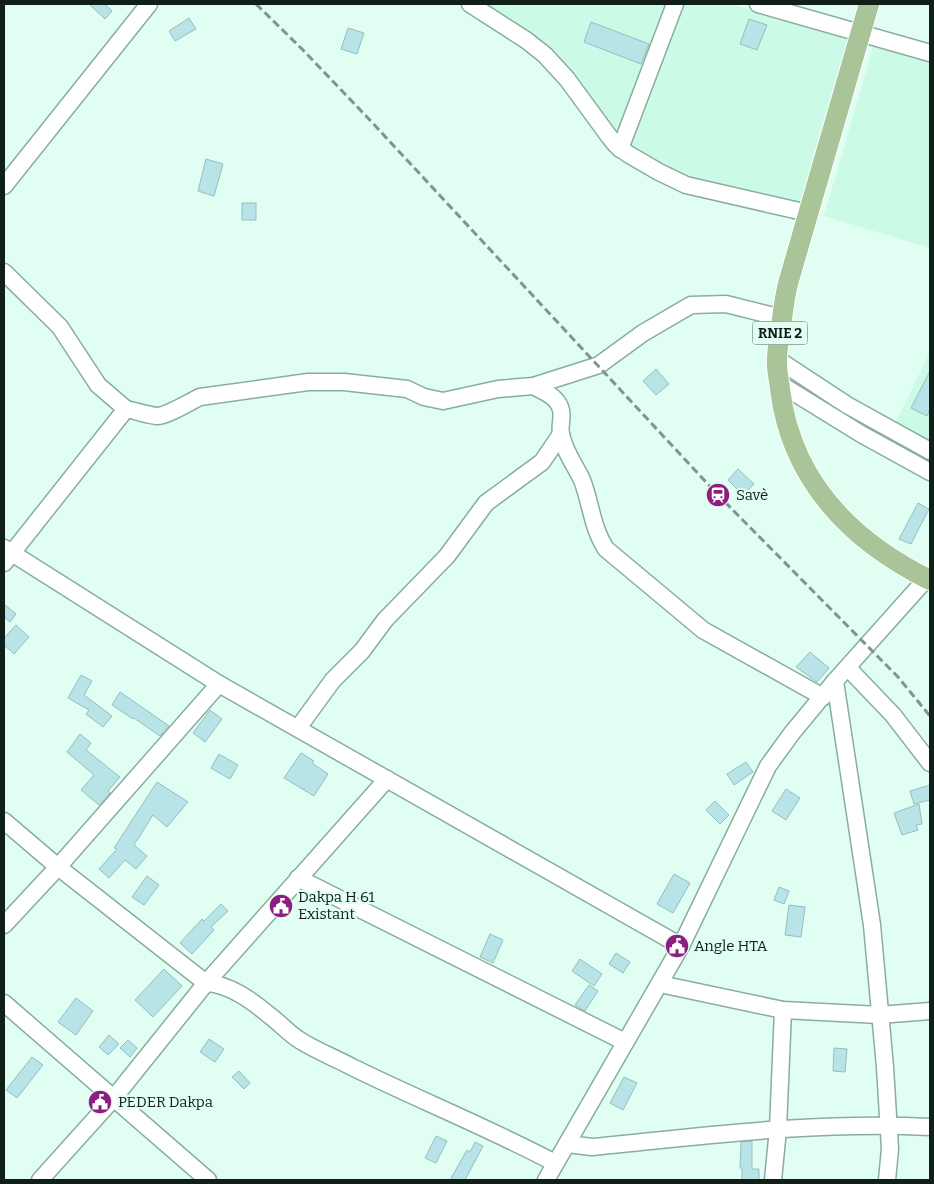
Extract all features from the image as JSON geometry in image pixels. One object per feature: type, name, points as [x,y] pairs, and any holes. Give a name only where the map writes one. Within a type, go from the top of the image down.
[{"type":"main road","name":"RNIE 2","points":[[869,4],[787,289],[777,359],[782,406],[789,431],[805,466],[826,501],[852,530],[869,543],[928,579]]},
{"type":"street","points":[[4,186],[149,4]]},
{"type":"street","points":[[470,4],[526,40],[550,60],[620,148],[651,168],[686,185],[808,213]]},
{"type":"street","points":[[620,148],[675,4]]},
{"type":"street","points":[[758,4],[930,53]]},
{"type":"street","points":[[4,272],[60,327],[98,385],[126,410],[158,416],[169,413],[200,397],[308,382],[344,382],[407,389],[424,397],[443,401],[498,389],[533,386],[599,365],[643,333],[691,305],[726,304],[782,318]]},
{"type":"street","points":[[777,359],[847,405],[930,451]]},
{"type":"street","points":[[780,384],[860,434],[930,472]]},
{"type":"street","points":[[533,386],[557,401],[562,409],[561,434],[570,458],[582,480],[600,539],[606,549],[703,630],[823,696]]},
{"type":"street","points":[[126,410],[7,555],[219,684],[682,946]]},
{"type":"street","points":[[298,728],[333,680],[362,651],[385,620],[447,556],[486,503],[542,462],[561,434]]},
{"type":"street","points":[[546,1180],[682,946],[768,766],[792,733],[835,681],[928,579]]},
{"type":"street","points":[[848,668],[894,715],[930,762]]},
{"type":"street","points":[[835,681],[872,925],[885,1067],[890,1149],[887,1180]]},
{"type":"street","points":[[4,925],[58,867],[219,684]]},
{"type":"street","points":[[40,1180],[113,1099],[206,983],[387,779]]},
{"type":"street","points":[[4,821],[58,867],[206,983],[217,983],[235,991],[270,1015],[301,1041],[555,1163]]},
{"type":"street","points":[[298,878],[625,1042]]},
{"type":"street","points":[[660,984],[783,1010],[879,1015],[930,1011]]},
{"type":"street","points":[[4,1003],[208,1180]]},
{"type":"street","points":[[773,1180],[778,1129],[783,1010]]},
{"type":"street","points":[[566,1144],[592,1147],[778,1129],[888,1125],[930,1127]]},
{"type":"shaded area","points":[[484,4],[731,4],[850,39],[800,206],[688,179],[630,148]]},
{"type":"shaded area","points":[[874,44],[930,61],[930,248],[824,216]]},
{"type":"shaded area","points":[[930,352],[930,442],[895,424]]},
{"type":"building","points":[[89,4],[105,4],[112,11],[105,19]]},
{"type":"building","points":[[189,18],[196,29],[175,41],[169,31]]},
{"type":"building","points":[[749,19],[767,25],[757,50],[740,44]]},
{"type":"building","points":[[591,22],[649,44],[641,64],[584,42]]},
{"type":"building","points":[[348,28],[364,33],[357,54],[341,49]]},
{"type":"building","points":[[206,159],[223,164],[214,196],[198,191]]},
{"type":"building","points":[[242,203],[256,203],[256,220],[242,220]]},
{"type":"building","points":[[656,369],[669,384],[656,395],[643,381]]},
{"type":"building","points":[[930,371],[930,409],[927,416],[911,408]]},
{"type":"building","points":[[738,469],[754,484],[743,495],[728,480]]},
{"type":"building","points":[[918,503],[929,509],[911,544],[899,539]]},
{"type":"building","points":[[4,604],[16,614],[10,622],[4,617]]},
{"type":"building","points":[[16,625],[29,637],[14,654],[4,645],[4,638]]},
{"type":"building","points":[[810,652],[829,668],[817,682],[796,667]]},
{"type":"building","points":[[81,675],[92,681],[84,695],[112,716],[103,727],[86,714],[89,710],[68,698]]},
{"type":"building","points":[[120,692],[169,726],[160,736],[112,705]]},
{"type":"building","points":[[210,710],[222,719],[205,742],[193,733]]},
{"type":"building","points":[[80,734],[91,743],[86,750],[120,777],[108,791],[110,793],[99,805],[81,790],[94,775],[67,752]]},
{"type":"building","points":[[301,753],[314,761],[312,763],[328,774],[314,796],[284,778]]},
{"type":"building","points":[[219,754],[238,765],[230,779],[211,768]]},
{"type":"building","points":[[746,762],[753,772],[734,785],[727,774]]},
{"type":"building","points":[[157,782],[188,802],[167,827],[153,815],[134,845],[147,856],[136,869],[125,860],[109,878],[99,869],[117,849],[114,848]]},
{"type":"building","points":[[930,785],[930,800],[914,804],[910,791]]},
{"type":"building","points":[[786,789],[800,798],[786,820],[772,811]]},
{"type":"building","points":[[715,801],[729,815],[720,824],[706,810]]},
{"type":"building","points":[[919,804],[922,824],[916,825],[918,830],[902,835],[894,813]]},
{"type":"building","points":[[674,874],[690,883],[673,913],[657,904]]},
{"type":"building","points":[[147,876],[159,885],[144,905],[132,897]]},
{"type":"building","points":[[779,887],[789,891],[784,904],[774,900]]},
{"type":"building","points":[[221,904],[228,911],[211,927],[214,930],[192,954],[180,943],[202,919],[204,921]]},
{"type":"building","points":[[789,905],[805,907],[801,937],[785,935]]},
{"type":"building","points":[[490,934],[503,940],[493,963],[480,957]]},
{"type":"building","points":[[616,953],[630,962],[623,973],[609,964]]},
{"type":"building","points":[[580,959],[602,974],[594,986],[572,971]]},
{"type":"building","points":[[164,969],[182,986],[153,1017],[135,1000]]},
{"type":"building","points":[[589,985],[598,991],[585,1011],[575,1005]]},
{"type":"building","points":[[76,998],[93,1011],[76,1035],[58,1022]]},
{"type":"building","points":[[109,1035],[119,1044],[108,1055],[99,1047]]},
{"type":"building","points":[[209,1039],[224,1049],[215,1062],[200,1052]]},
{"type":"building","points":[[128,1040],[137,1048],[130,1057],[120,1048]]},
{"type":"building","points":[[834,1048],[847,1049],[845,1072],[833,1071]]},
{"type":"building","points":[[32,1057],[43,1065],[17,1098],[6,1090]]},
{"type":"building","points":[[239,1071],[250,1083],[244,1089],[232,1077]]},
{"type":"building","points":[[624,1077],[637,1083],[623,1110],[610,1103]]},
{"type":"building","points":[[436,1136],[447,1141],[436,1163],[425,1158]]},
{"type":"building","points":[[752,1141],[752,1169],[759,1169],[759,1180],[742,1180],[742,1168],[740,1168],[741,1142]]},
{"type":"building","points":[[475,1142],[483,1146],[465,1180],[450,1180],[467,1150],[470,1152]]},
{"type":"railway","points":[[256,4],[367,117],[718,495],[898,677],[930,716]]},
{"type":"place","name":"Savè","points":[[718,495]]},
{"type":"place","name":"Dakpa H 61 Existant","points":[[281,906]]},
{"type":"place","name":"Angle HTA","points":[[677,946]]},
{"type":"place","name":"PEDER Dakpa","points":[[100,1102]]}]
